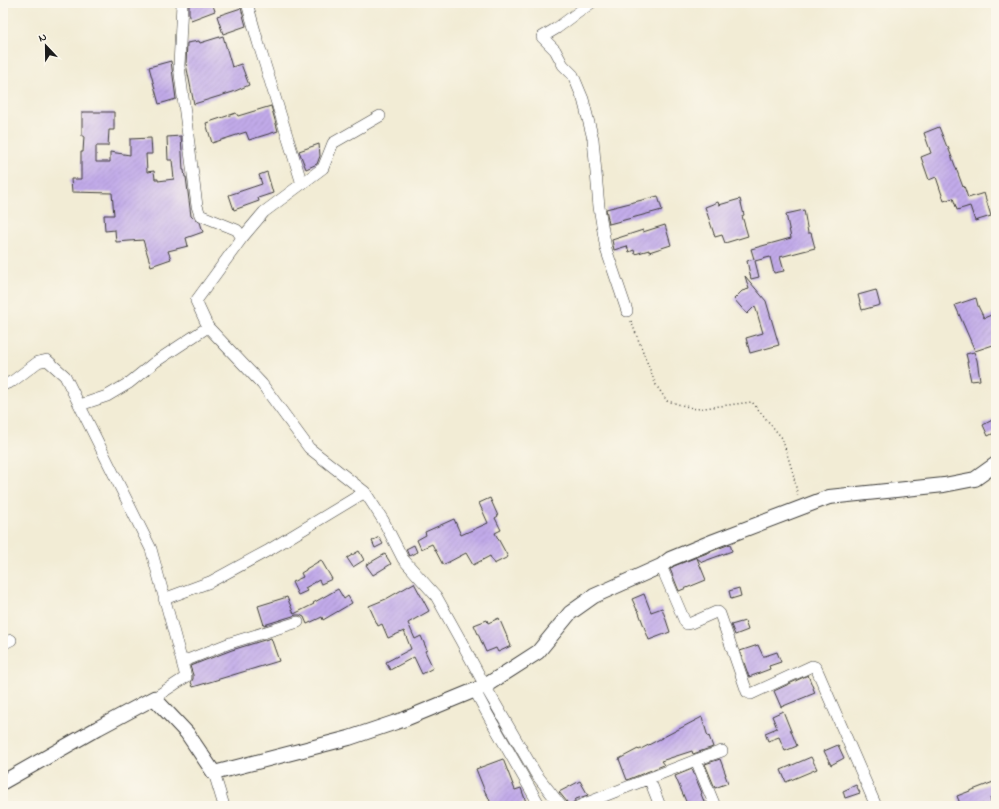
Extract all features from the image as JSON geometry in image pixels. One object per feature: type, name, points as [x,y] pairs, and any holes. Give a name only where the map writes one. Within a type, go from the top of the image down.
[{"type":"street","points":[[182,3],[179,66],[197,206],[200,215],[237,230],[242,238]]},
{"type":"street","points":[[247,3],[302,184]]},
{"type":"street","points":[[591,3],[542,37],[555,50],[563,65],[573,74],[583,99],[593,139],[599,207],[606,249],[627,311]]},
{"type":"street","points":[[380,116],[333,143],[323,168],[264,212],[242,238],[196,301],[208,327],[262,384],[309,448],[365,492],[383,520],[404,559],[436,596],[461,641],[480,689],[489,717],[540,806]]},
{"type":"street","points":[[80,406],[107,396],[129,383],[155,362],[208,327]]},
{"type":"street","points":[[3,385],[12,381],[38,362],[47,360],[65,376],[151,549],[186,677],[154,698],[3,782]]},
{"type":"street","points":[[214,773],[349,738],[405,719],[480,689],[538,652],[570,613],[594,596],[661,566],[670,559],[714,541],[829,497],[944,485],[975,478],[996,464]]},
{"type":"street","points":[[164,599],[210,582],[269,550],[365,492]]},
{"type":"street","points":[[661,566],[687,624],[716,612],[720,614],[747,692],[751,694],[812,666],[815,667],[876,806]]},
{"type":"street","points":[[182,662],[230,643],[298,622]]},
{"type":"street","points":[[480,689],[536,774],[561,806]]},
{"type":"street","points":[[154,698],[187,733],[214,773],[224,806]]},
{"type":"street","points":[[579,806],[722,751]]},
{"type":"street","points":[[696,760],[715,806]]},
{"type":"street","points":[[649,778],[660,806]]},
{"type":"path","points":[[627,311],[656,385],[668,401],[696,409],[752,402],[782,438],[793,473],[801,508]]},
{"type":"building","points":[[212,3],[215,11],[191,20],[189,4]]},
{"type":"building","points":[[241,8],[246,26],[223,34],[217,16]]},
{"type":"building","points":[[223,36],[232,67],[241,64],[249,85],[233,92],[194,104],[186,64],[187,43],[199,41],[200,43]]},
{"type":"building","points":[[171,61],[176,99],[159,104],[149,67]]},
{"type":"building","points":[[271,106],[278,131],[249,140],[246,132],[212,143],[206,123],[236,113],[238,116]]},
{"type":"building","points":[[82,112],[114,112],[114,130],[109,130],[108,146],[96,146],[96,162],[110,162],[110,152],[130,155],[130,139],[151,138],[152,154],[146,154],[147,172],[154,171],[155,179],[158,179],[158,181],[174,179],[172,160],[168,160],[167,137],[181,136],[183,170],[186,177],[191,216],[200,222],[203,232],[186,238],[188,246],[168,251],[171,259],[151,266],[143,240],[116,242],[115,230],[105,231],[104,215],[114,215],[112,193],[72,192],[71,179],[81,179],[81,152],[83,152],[84,136],[82,136]]},
{"type":"building","points":[[939,127],[968,198],[984,193],[991,216],[975,221],[970,206],[957,210],[953,198],[944,201],[936,177],[929,180],[921,157],[931,153],[924,133]]},
{"type":"building","points":[[319,144],[320,156],[317,164],[306,169],[299,151]]},
{"type":"building","points":[[267,172],[273,193],[258,198],[259,201],[234,210],[229,195],[262,184],[259,175]]},
{"type":"building","points":[[658,196],[662,210],[609,224],[606,209]]},
{"type":"building","points":[[740,199],[744,215],[742,216],[748,236],[725,243],[722,235],[715,237],[705,207],[718,202],[719,205]]},
{"type":"building","points":[[804,210],[808,233],[811,233],[815,248],[780,257],[784,271],[774,273],[770,257],[755,261],[759,277],[751,279],[747,261],[754,259],[751,249],[791,238],[786,214]]},
{"type":"building","points":[[665,225],[671,245],[649,252],[649,250],[635,254],[634,250],[629,252],[627,246],[614,250],[612,240]]},
{"type":"building","points":[[745,276],[766,301],[779,345],[750,353],[746,338],[763,333],[755,306],[747,314],[734,299],[742,291],[749,289]]},
{"type":"building","points":[[876,290],[880,305],[862,310],[858,295]]},
{"type":"building","points":[[976,298],[984,318],[996,313],[996,344],[975,351],[955,305]]},
{"type":"building","points":[[974,352],[977,360],[980,380],[971,381],[966,354]]},
{"type":"building","points":[[996,418],[996,432],[988,436],[983,425]]},
{"type":"building","points":[[490,498],[498,516],[495,518],[501,530],[495,533],[508,557],[494,564],[490,556],[473,565],[466,553],[443,565],[432,544],[421,549],[417,540],[426,535],[425,532],[454,519],[461,535],[488,523],[479,503]]},
{"type":"building","points":[[379,537],[383,544],[375,548],[372,541]]},
{"type":"building","points":[[730,544],[732,551],[702,562],[697,558],[706,580],[679,591],[670,569],[674,566]]},
{"type":"building","points":[[414,545],[417,552],[409,556],[406,549]]},
{"type":"building","points":[[359,551],[364,560],[353,567],[347,558]]},
{"type":"building","points":[[385,554],[391,564],[373,575],[366,565]]},
{"type":"building","points":[[321,560],[332,579],[321,584],[319,580],[305,588],[307,591],[298,595],[292,582],[303,577],[301,573]]},
{"type":"building","points":[[414,583],[429,611],[408,623],[415,639],[421,636],[427,650],[425,651],[433,668],[422,674],[414,657],[390,670],[386,662],[411,649],[404,631],[388,638],[382,624],[378,626],[369,606],[386,599]]},
{"type":"building","points":[[739,588],[741,596],[731,599],[729,591]]},
{"type":"building","points":[[338,589],[344,599],[348,596],[352,603],[323,620],[322,617],[307,624],[304,617],[296,615],[264,625],[258,606],[287,597],[294,614]]},
{"type":"building","points":[[644,594],[651,612],[662,608],[670,632],[649,640],[638,610],[632,599]]},
{"type":"building","points":[[499,618],[511,646],[498,652],[496,648],[486,652],[474,625],[487,620],[488,623]]},
{"type":"building","points":[[745,621],[748,630],[735,635],[731,625]]},
{"type":"building","points":[[271,638],[279,661],[193,687],[191,682],[193,675],[190,666],[232,650]]},
{"type":"building","points":[[758,645],[763,656],[777,652],[781,662],[769,666],[770,669],[749,677],[740,651]]},
{"type":"building","points":[[808,675],[815,693],[781,707],[774,691]]},
{"type":"building","points":[[783,711],[797,746],[785,751],[779,737],[768,741],[765,733],[777,728],[772,716]]},
{"type":"building","points":[[702,717],[708,737],[709,736],[713,747],[693,754],[692,751],[661,761],[664,765],[627,780],[619,759]]},
{"type":"building","points":[[838,745],[844,758],[831,765],[824,751]]},
{"type":"building","points":[[811,757],[817,769],[786,782],[781,770]]},
{"type":"building","points":[[503,759],[515,790],[521,788],[526,802],[516,806],[492,806],[476,769]]},
{"type":"building","points":[[720,759],[728,783],[715,788],[705,764]]},
{"type":"building","points":[[692,769],[705,804],[700,806],[688,806],[675,776]]},
{"type":"building","points":[[580,781],[588,795],[576,799],[568,806],[567,802],[559,792]]},
{"type":"building","points":[[996,781],[996,795],[990,798],[992,804],[987,806],[983,804],[979,806],[961,806],[957,796]]},
{"type":"building","points":[[856,785],[860,793],[845,798],[843,791]]}]
